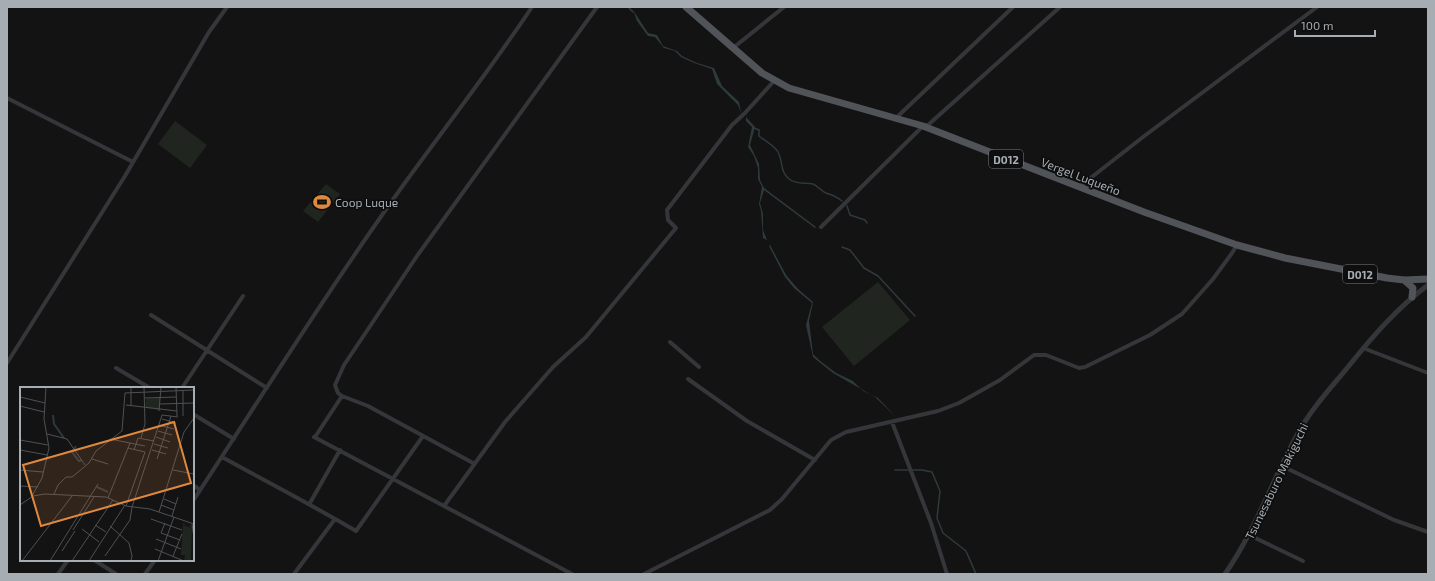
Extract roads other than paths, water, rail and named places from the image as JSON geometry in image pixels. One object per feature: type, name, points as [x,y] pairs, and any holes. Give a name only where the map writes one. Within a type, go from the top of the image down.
[{"type":"main road","name":"Vergel Luqueño","points":[[686,7],[774,81],[788,88],[923,126],[1079,187],[1237,245],[1316,265],[1404,280],[1428,279]]},
{"type":"main road","points":[[1404,280],[1413,288],[1412,297]]},
{"type":"street","points":[[7,363],[134,162],[209,32],[227,7]]},
{"type":"street","points":[[194,499],[399,191],[501,53],[532,7]]},
{"type":"street","points":[[473,464],[368,406],[342,396],[338,393],[335,385],[344,365],[466,185],[597,7]]},
{"type":"street","points":[[733,48],[784,7]]},
{"type":"street","points":[[895,119],[1013,7]]},
{"type":"street","points":[[821,227],[923,126],[928,125],[1060,7]]},
{"type":"street","points":[[1079,187],[1142,137],[1317,7]]},
{"type":"street","points":[[444,506],[473,464],[505,422],[553,367],[586,338],[667,240],[676,228],[668,220],[667,210],[732,125],[774,81]]},
{"type":"street","points":[[7,98],[134,162]]},
{"type":"street","points":[[644,574],[770,510],[782,499],[831,440],[846,432],[938,411],[959,403],[988,387],[1034,355],[1046,356],[1079,368],[1085,367],[1161,328],[1182,314],[1213,279],[1237,245]]},
{"type":"street","name":"Tsunesaburo Makiguchi","points":[[1225,574],[1249,535],[1304,422],[1324,394],[1363,348],[1412,297],[1428,285]]},
{"type":"street","points":[[183,387],[243,296]]},
{"type":"street","points":[[151,315],[267,388]]},
{"type":"street","points":[[670,342],[700,367]]},
{"type":"street","points":[[1363,348],[1428,373]]},
{"type":"street","points":[[116,368],[148,387]]},
{"type":"street","points":[[688,379],[747,422],[815,460]]},
{"type":"street","points":[[342,396],[315,437],[572,574]]},
{"type":"street","points":[[194,415],[234,439]]},
{"type":"street","points":[[892,422],[931,523],[947,574]]},
{"type":"street","points":[[222,457],[292,496],[310,503],[356,531],[423,436]]},
{"type":"street","points":[[310,503],[340,450]]},
{"type":"street","points":[[1282,466],[1394,520],[1428,532]]},
{"type":"street","points":[[194,486],[200,490]]},
{"type":"street","points":[[294,574],[335,519]]},
{"type":"street","points":[[1249,535],[1303,561]]},
{"type":"street","points":[[58,574],[67,561]]},
{"type":"street","points":[[96,561],[116,574]]},
{"type":"street","points":[[145,574],[154,561]]},
{"type":"waterway","points":[[628,7],[633,12]]},
{"type":"waterway","points":[[754,128],[759,130],[759,136],[772,145],[778,152],[784,173],[789,179],[798,183],[813,184],[824,192],[842,201]]},
{"type":"waterway","points":[[847,206],[850,215],[865,220],[867,223]]},
{"type":"waterway","points":[[842,247],[850,250],[864,268],[878,276],[915,316]]},
{"type":"waterway","points":[[895,470],[922,470],[932,472],[940,491],[937,518],[943,533],[966,551],[976,574]]},
{"type":"place","name":"Coop Luque","points":[[322,202]]}]
